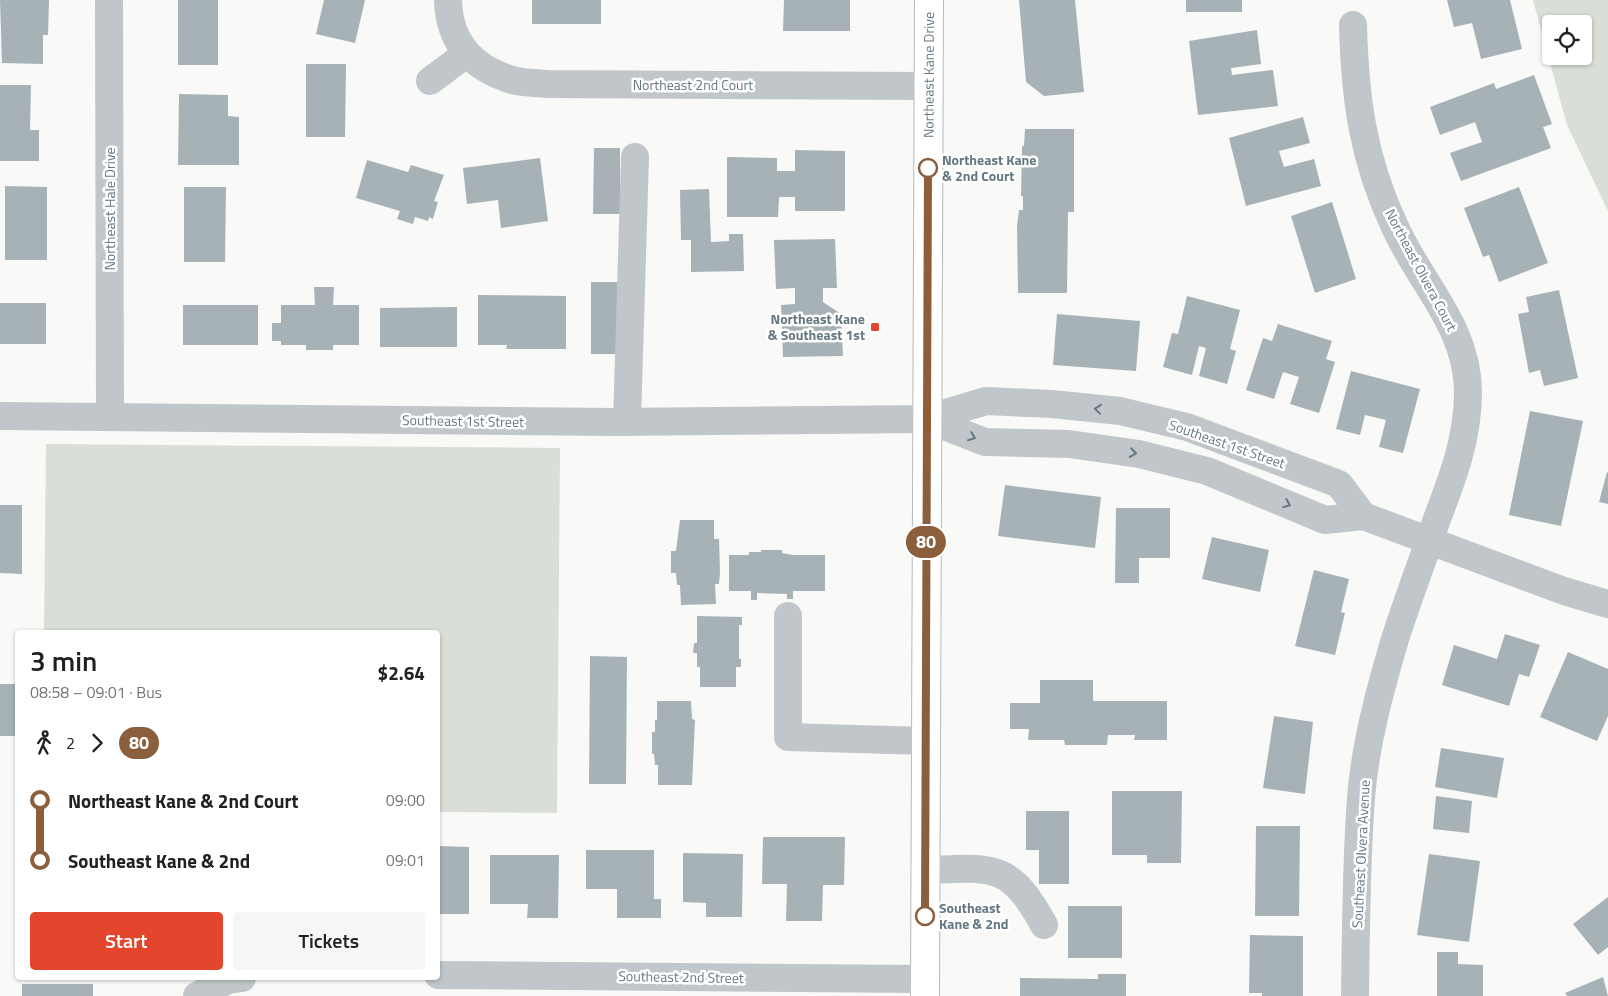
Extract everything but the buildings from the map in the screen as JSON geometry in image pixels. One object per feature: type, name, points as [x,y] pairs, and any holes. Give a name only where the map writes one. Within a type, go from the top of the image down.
[{"type":"main road","name":"Northeast Kane Drive","points":[[925,988],[929,0]]},
{"type":"street","name":"Northeast Hale Drive","points":[[109,0],[110,417]]},
{"type":"street","name":"Northeast 2nd Court","points":[[448,0],[448,11],[456,35],[466,54],[486,69],[514,81],[547,84],[928,86]]},
{"type":"street","name":"Northeast Olvera Court","points":[[1353,25],[1354,83],[1360,121],[1372,167],[1396,230],[1452,324],[1463,355],[1468,388],[1468,421],[1461,454],[1429,542]]},
{"type":"street","points":[[430,81],[466,54]]},
{"type":"street","points":[[627,422],[635,157]]},
{"type":"street","name":"Southeast 1st Street","points":[[0,416],[627,422],[926,420],[986,401],[1052,404],[1120,411],[1187,427],[1339,484],[1363,516]]},
{"type":"street","name":"Southeast 1st Street","points":[[926,420],[985,442],[1069,444],[1139,454],[1207,472],[1325,520],[1363,516],[1564,591],[1608,604]]},
{"type":"street","name":"Southeast Olvera Avenue","points":[[1355,996],[1361,796],[1375,716],[1395,640],[1429,542]]},
{"type":"street","points":[[788,616],[788,737],[926,741]]},
{"type":"street","points":[[925,870],[982,868],[997,871],[1028,896],[1044,925]]},
{"type":"street","name":"Southeast 2nd Street","points":[[440,975],[558,986],[925,988]]},
{"type":"street","points":[[186,980],[198,996],[228,980]]},
{"type":"shaded area","points":[[1533,0],[1608,0],[1608,211],[1567,125],[1551,65],[1592,65],[1592,15],[1542,15],[1542,33]]},
{"type":"shaded area","points":[[46,444],[560,448],[557,813],[440,812],[440,630],[44,630]]},
{"type":"bus line","name":"80","points":[[925,916],[928,168]]},
{"type":"place","name":"Northeast Kane & 2nd Court","points":[[928,168]]},
{"type":"place","name":"Northeast Kane & Southeast 1st","points":[[875,327]]},
{"type":"place","name":"Southeast Kane & 2nd","points":[[925,916]]}]
